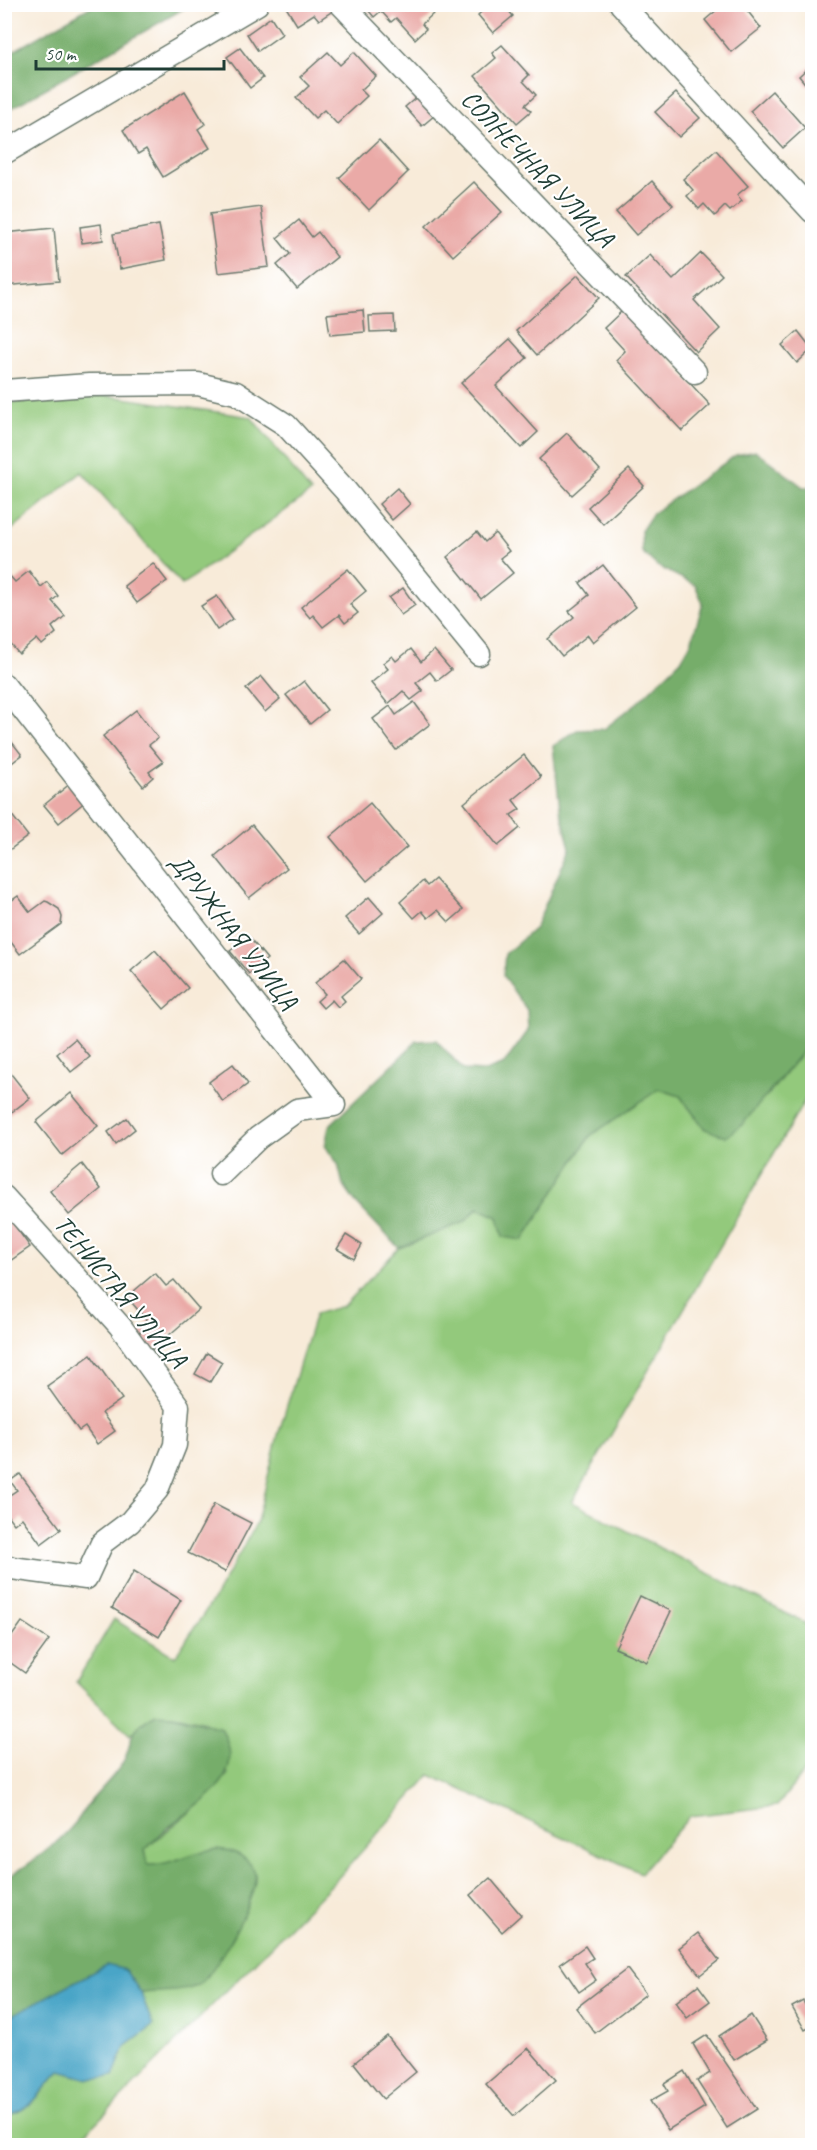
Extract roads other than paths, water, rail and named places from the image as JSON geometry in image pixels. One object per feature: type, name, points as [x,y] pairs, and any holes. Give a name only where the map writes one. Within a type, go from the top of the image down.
[{"type":"street","points":[[4,153],[257,4]]},
{"type":"street","name":"СОЛНЕЧНАЯ УЛИЦА","points":[[341,4],[695,372]]},
{"type":"street","points":[[621,4],[813,211]]},
{"type":"street","points":[[4,391],[89,385],[198,384],[236,393],[286,425],[345,490],[479,654]]},
{"type":"street","name":"ДРУЖНАЯ УЛИЦА","points":[[4,685],[334,1105],[297,1110],[258,1138],[221,1174]]},
{"type":"street","name":"ТЕНИСТАЯ УЛИЦА","points":[[4,1197],[120,1326],[178,1406],[175,1445],[157,1490],[130,1522],[102,1542],[86,1578],[4,1567]]},
{"type":"water","points":[[106,1965],[125,1970],[141,1993],[153,2026],[125,2047],[113,2076],[89,2079],[60,2071],[31,2103],[5,2116],[5,2019]]}]
